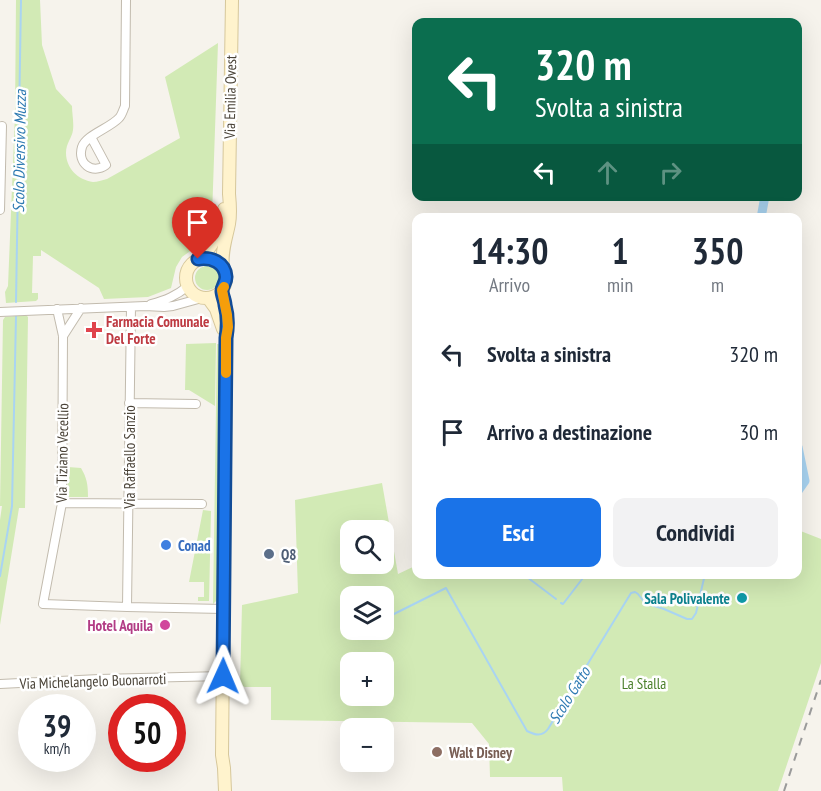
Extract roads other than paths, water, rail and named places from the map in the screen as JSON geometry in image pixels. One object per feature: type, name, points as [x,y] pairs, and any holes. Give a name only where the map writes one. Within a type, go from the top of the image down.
[{"type":"main road","name":"Via Emilia Ovest","points":[[223,268],[221,257],[230,220],[232,0]]},
{"type":"main road","name":"Via Emilia Ovest","points":[[198,259],[211,247],[216,237],[229,194]]},
{"type":"main road","points":[[205,298],[217,295],[226,280],[223,268],[213,259],[205,258],[198,259],[189,268],[186,274],[188,286],[191,292],[205,298],[216,309],[226,338]]},
{"type":"main road","points":[[222,290],[228,327],[226,338],[222,755],[225,768],[225,791]]},
{"type":"main road","points":[[217,791],[218,767],[222,755]]},
{"type":"street","points":[[91,137],[118,119],[125,106],[126,0]]},
{"type":"street","points":[[0,210],[2,126]]},
{"type":"street","points":[[145,306],[167,300],[188,286]]},
{"type":"street","points":[[0,312],[164,307],[205,298]]},
{"type":"street","name":"Via Raffaello Sanzio","points":[[127,607],[131,307]]},
{"type":"street","points":[[63,336],[81,308]]},
{"type":"street","name":"Via Tiziano Vecellio","points":[[57,309],[63,336],[62,503],[44,604],[127,607]]},
{"type":"street","points":[[69,309],[69,326]]},
{"type":"street","points":[[129,404],[196,404]]},
{"type":"street","points":[[62,503],[202,504]]},
{"type":"street","points":[[127,607],[223,609]]},
{"type":"street","name":"Via Michelangelo Buonarroti","points":[[0,684],[223,676]]},
{"type":"waterway","name":"Scolo Diversivo Muzza","points":[[16,302],[21,0]]},
{"type":"waterway","points":[[762,213],[764,201]]},
{"type":"waterway","name":"Scolo Diversivo Muzza","points":[[0,576],[12,506],[16,316]]},
{"type":"waterway","points":[[802,466],[805,481],[802,485]]},
{"type":"waterway","points":[[530,579],[556,599]]},
{"type":"waterway","points":[[561,603],[563,604],[582,579]]},
{"type":"waterway","name":"Scolo Gatto","points":[[394,614],[446,588],[527,731],[538,734],[548,729],[631,593],[638,594],[645,603],[692,619],[696,613],[704,579]]},
{"type":"railway","points":[[784,791],[821,680]]},
{"type":"place","name":"Farmacia Comunale Del Forte","points":[[94,330]]},
{"type":"place","name":"Conad","points":[[166,545]]},
{"type":"place","name":"Q8","points":[[269,554]]},
{"type":"place","name":"Sala Polivalente","points":[[742,598]]},
{"type":"place","name":"Hotel Aquila","points":[[165,625]]},
{"type":"place","name":"Walt Disney","points":[[437,752]]},
{"type":"park label","name":"La Stalla","points":[[644,683]]}]
